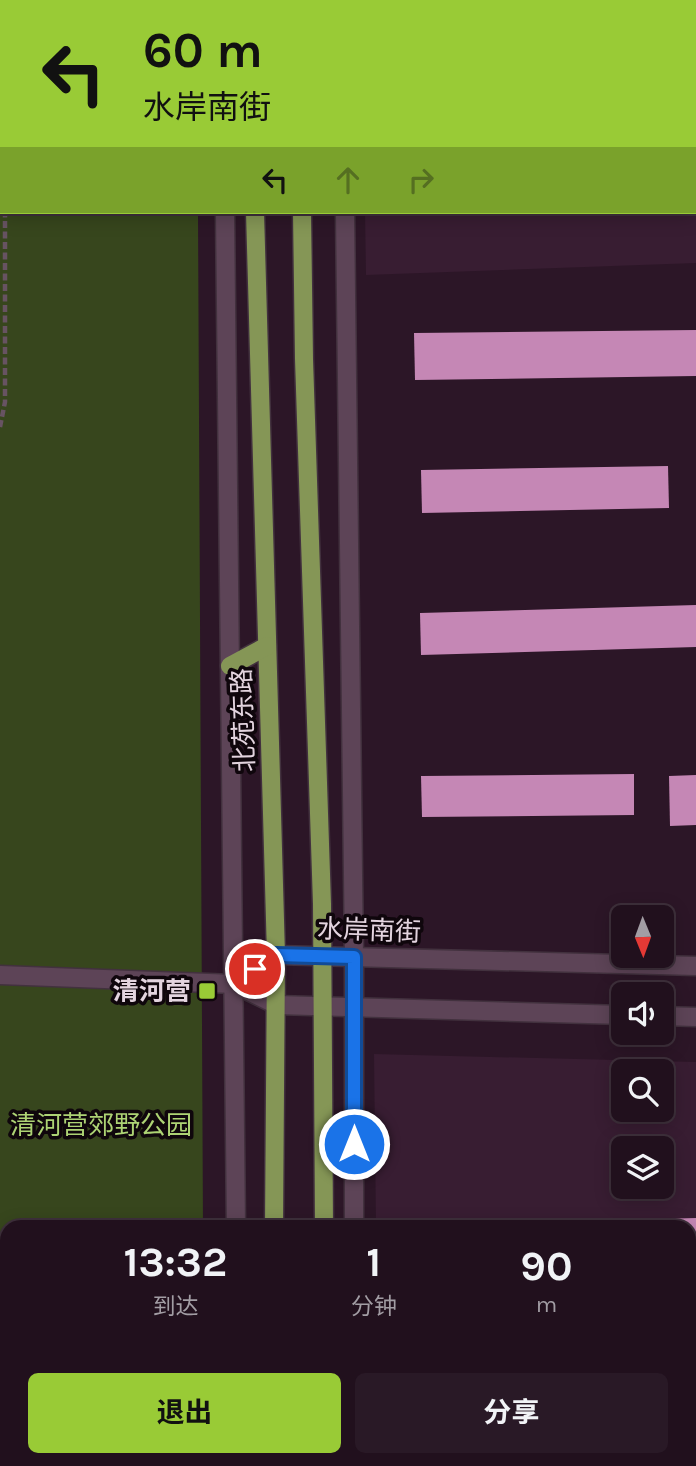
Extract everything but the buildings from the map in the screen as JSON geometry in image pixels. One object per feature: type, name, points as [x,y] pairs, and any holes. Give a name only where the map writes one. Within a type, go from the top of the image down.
[{"type":"main road","name":"北苑东路","points":[[255,214],[276,955],[275,1220]]},
{"type":"main road","points":[[302,214],[322,954],[324,1220]]},
{"type":"main road","points":[[230,666],[267,646]]},
{"type":"street","points":[[225,214],[236,1220]]},
{"type":"street","points":[[345,214],[354,957],[354,1220]]},
{"type":"street","name":"水岸南街","points":[[276,955],[322,954],[696,967]]},
{"type":"street","points":[[234,984],[276,955]]},
{"type":"street","points":[[0,975],[234,984],[276,1005],[611,1015]]},
{"type":"street","points":[[674,1016],[696,1017]]},
{"type":"path","points":[[0,427],[5,402],[5,214]]},
{"type":"shaded area","points":[[365,214],[696,214],[696,263],[366,275]]},
{"type":"shaded area","points":[[374,1054],[611,1060],[611,1122],[674,1122],[674,1061],[696,1062],[696,1220],[376,1220]]},
{"type":"green space","name":"清河营郊野公园","points":[[0,214],[198,214],[203,1220],[0,1220]]},
{"type":"place","name":"清河营","points":[[207,991]]},
{"type":"route","points":[[255,969],[276,955],[322,954],[354,957],[354,1144]]}]
